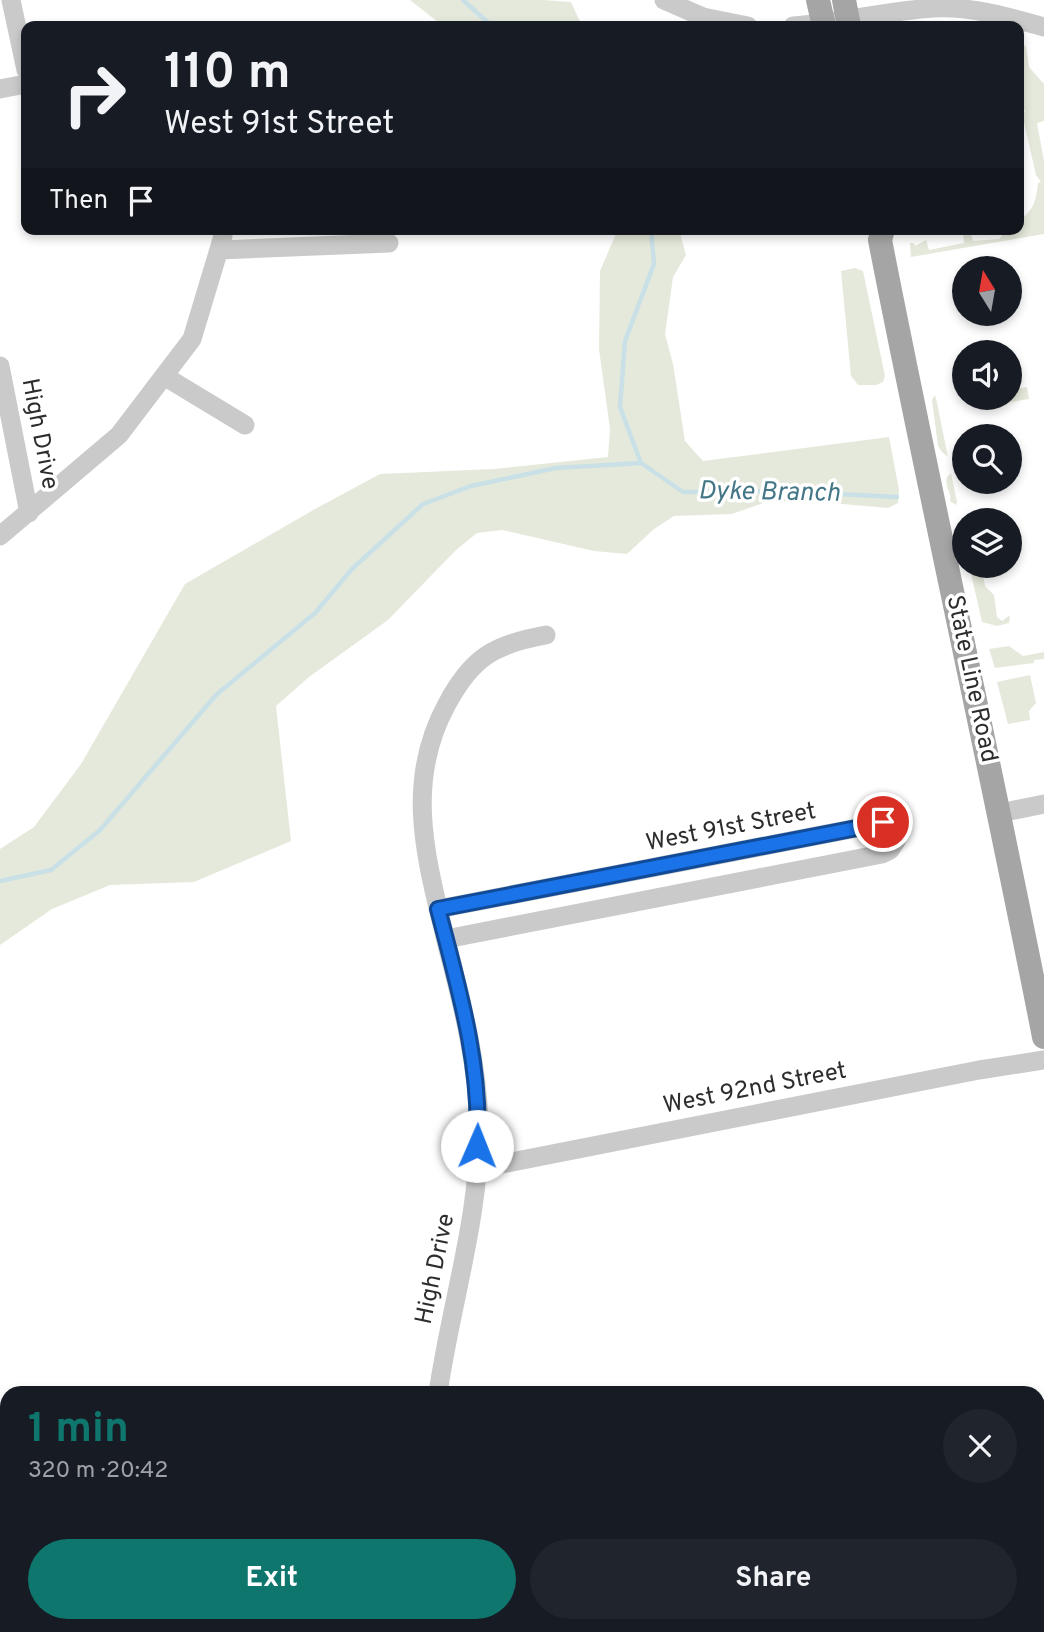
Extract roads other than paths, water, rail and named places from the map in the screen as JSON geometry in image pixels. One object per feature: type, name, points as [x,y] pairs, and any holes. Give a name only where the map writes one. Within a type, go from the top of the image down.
[{"type":"main road","name":"State Line Road","points":[[879,235],[919,442],[1000,813],[1044,1037]]},
{"type":"street","points":[[11,0],[21,47]]},
{"type":"street","points":[[664,0],[703,17],[723,21]]},
{"type":"street","points":[[814,21],[834,16],[936,8],[1008,16],[1044,27]]},
{"type":"street","points":[[0,89],[21,85]]},
{"type":"street","points":[[0,536],[119,435],[192,339],[222,235]]},
{"type":"street","points":[[219,250],[389,243]]},
{"type":"street","name":"High Drive","points":[[0,366],[29,513]]},
{"type":"street","points":[[164,376],[245,425]]},
{"type":"street","name":"High Drive","points":[[439,1386],[474,1205],[479,1123],[463,1007],[438,909],[423,836],[420,802],[428,747],[453,691],[476,663],[503,645],[546,635]]},
{"type":"street","points":[[1000,813],[1044,804]]},
{"type":"street","name":"West 91st Street","points":[[438,909],[862,827],[874,822],[883,822],[893,830],[896,841],[890,850],[882,854],[870,854],[446,939]]},
{"type":"street","name":"West 92nd Street","points":[[476,1169],[979,1070],[1044,1060]]},
{"type":"waterway","name":"Dyke Branch","points":[[463,0],[486,21]]},
{"type":"waterway","name":"Dyke Branch","points":[[652,235],[654,264],[625,341],[620,407],[641,463],[683,492],[780,491],[897,497]]},
{"type":"waterway","points":[[0,881],[51,870],[100,830],[216,695],[315,613],[352,569],[423,504],[471,486],[556,468],[641,463]]}]
